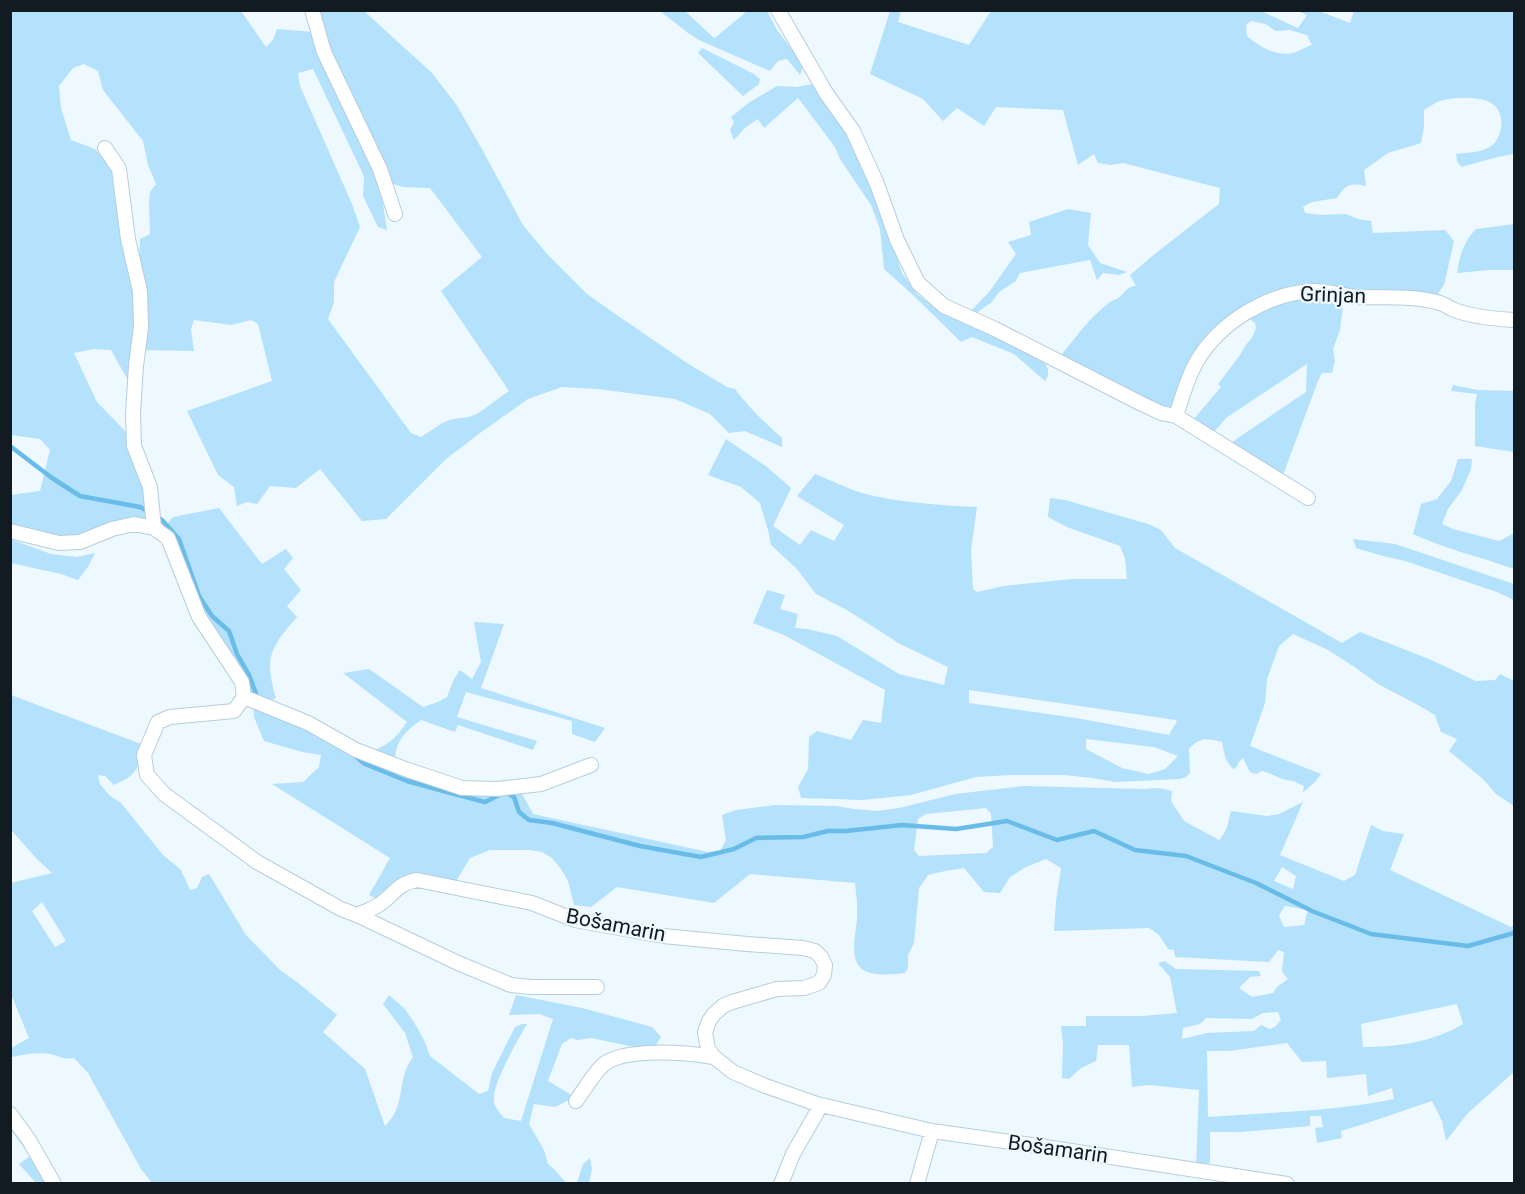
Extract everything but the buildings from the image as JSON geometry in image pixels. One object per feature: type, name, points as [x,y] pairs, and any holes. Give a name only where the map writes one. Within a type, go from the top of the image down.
[{"type":"street","points":[[312,10],[324,52],[380,169],[395,214]]},
{"type":"street","points":[[778,10],[826,93],[853,132],[877,184],[897,240],[918,283],[944,306],[1015,339],[1150,408],[1176,417],[1308,498]]},
{"type":"street","points":[[105,148],[119,170],[128,239],[140,291],[141,327],[133,414],[134,446],[150,487],[154,528]]},
{"type":"street","name":"Grinjan","points":[[1176,417],[1197,362],[1212,341],[1230,324],[1268,300],[1313,291],[1332,292],[1357,297],[1405,298],[1442,303],[1451,309],[1472,315],[1515,320]]},
{"type":"street","points":[[10,531],[59,543],[80,542],[112,528],[134,524],[154,528],[168,538],[199,616],[242,682],[244,697],[234,711],[170,717],[158,722],[144,755],[147,775],[164,794],[257,862],[341,909],[458,963],[511,985],[597,987]]},
{"type":"street","points":[[244,697],[308,723],[356,750],[462,788],[497,789],[541,784],[591,765]]},
{"type":"street","name":"Bošamarin","points":[[357,915],[379,905],[406,882],[417,880],[532,903],[575,920],[663,936],[815,951],[825,965],[824,975],[819,983],[804,988],[777,989],[732,1002],[714,1014],[705,1032],[708,1049],[714,1058],[733,1072],[821,1105],[932,1131],[1287,1184]]},
{"type":"street","points":[[576,1101],[587,1084],[605,1064],[622,1056],[688,1053],[714,1058]]},
{"type":"street","points":[[780,1184],[793,1154],[821,1105]]},
{"type":"street","points":[[10,1114],[29,1140],[54,1184]]},
{"type":"street","points":[[917,1184],[932,1131]]},
{"type":"shaded area","points":[[10,11],[241,11],[266,47],[273,40],[277,29],[314,32],[366,152],[382,198],[387,230],[378,227],[363,196],[364,176],[313,69],[298,73],[300,86],[360,227],[334,282],[334,302],[328,319],[411,433],[421,437],[442,423],[477,414],[509,391],[441,291],[482,257],[430,188],[403,187],[393,184],[336,71],[316,11],[364,11],[432,73],[456,104],[523,225],[547,254],[587,294],[687,363],[727,387],[735,389],[757,415],[782,438],[782,447],[745,431],[729,433],[710,414],[675,399],[598,389],[562,387],[528,399],[480,433],[446,459],[386,519],[362,521],[320,469],[296,488],[270,486],[257,504],[247,502],[237,506],[234,487],[218,475],[187,411],[272,381],[258,324],[251,320],[231,325],[194,320],[191,329],[194,351],[143,350],[140,239],[150,234],[150,192],[156,184],[148,165],[143,141],[103,90],[98,71],[84,64],[73,68],[59,86],[61,108],[71,140],[95,149],[111,168],[116,182],[137,291],[131,386],[111,350],[94,349],[74,353],[97,402],[126,432],[154,507],[154,519],[74,541],[11,524],[11,495],[40,491],[50,450],[40,439],[11,435]]},
{"type":"shaded area","points":[[660,11],[685,11],[714,38],[745,13],[744,11],[767,11],[777,30],[804,65],[800,75],[787,59],[778,61],[770,71],[699,40]]},
{"type":"shaded area","points":[[890,11],[901,11],[898,22],[969,45],[991,11],[1261,11],[1298,28],[1307,15],[1298,11],[1319,11],[1350,23],[1354,11],[1514,11],[1514,154],[1461,167],[1457,161],[1456,154],[1485,149],[1497,140],[1501,128],[1500,115],[1498,109],[1489,102],[1475,98],[1452,99],[1438,102],[1424,110],[1421,143],[1388,153],[1364,170],[1366,186],[1349,186],[1337,198],[1312,202],[1303,207],[1305,213],[1346,214],[1371,221],[1373,233],[1445,230],[1454,241],[1444,285],[1437,295],[1392,290],[1348,289],[1307,283],[1274,292],[1233,315],[1173,407],[1167,409],[1059,358],[1096,314],[1128,288],[1136,286],[1130,275],[1219,204],[1220,188],[1123,163],[1111,165],[1098,163],[1094,154],[1078,165],[1063,110],[996,107],[984,126],[957,108],[943,121],[923,99],[870,74]],"holes":[[[1251,21],[1266,24],[1275,31],[1290,30],[1307,35],[1312,45],[1287,54],[1268,50],[1247,36],[1246,25]]]},
{"type":"shaded area","points":[[702,48],[754,74],[760,79],[759,84],[743,96],[698,53]]},
{"type":"shaded area","points":[[812,84],[852,137],[902,273],[917,294],[935,308],[1039,358],[1048,369],[1045,381],[1014,354],[972,337],[961,342],[884,269],[880,229],[871,205],[840,159],[835,147],[798,98],[764,128],[758,119],[746,127],[734,140],[730,130],[734,122],[731,117],[750,102],[777,86],[797,87]]},
{"type":"shaded area","points":[[1068,209],[1091,213],[1088,245],[1100,263],[1127,272],[1119,275],[1103,273],[1097,280],[1090,260],[1020,273],[1016,281],[999,292],[992,302],[972,316],[968,314],[989,292],[1016,254],[1008,242],[1031,235],[1029,222]]},
{"type":"shaded area","points":[[1514,224],[1514,270],[1457,273],[1463,250],[1476,229]]},
{"type":"shaded area","points":[[1317,296],[1344,298],[1340,330],[1333,349],[1335,360],[1332,373],[1322,373],[1318,381],[1283,475],[1232,442],[1306,392],[1307,364],[1226,418],[1214,432],[1193,420],[1221,387],[1218,384],[1253,336],[1255,323],[1247,317],[1290,298]]},
{"type":"shaded area","points":[[1453,385],[1477,390],[1514,391],[1514,452],[1475,446],[1477,394],[1451,391]]},
{"type":"shaded area","points":[[726,439],[767,467],[791,488],[773,526],[800,545],[811,530],[834,541],[844,525],[797,496],[815,474],[856,491],[876,496],[919,503],[977,507],[971,550],[973,589],[977,592],[1004,586],[1072,579],[1127,579],[1125,558],[1120,546],[1067,527],[1048,517],[1050,498],[1065,500],[1148,524],[1161,530],[1175,548],[1342,643],[1360,632],[1429,659],[1476,681],[1495,680],[1500,674],[1514,681],[1514,806],[1496,794],[1482,778],[1449,751],[1457,739],[1441,732],[1435,715],[1378,684],[1328,650],[1293,634],[1279,646],[1267,679],[1265,703],[1250,746],[1321,774],[1303,792],[1304,786],[1293,781],[1262,771],[1256,774],[1250,772],[1243,758],[1233,769],[1224,753],[1222,742],[1207,739],[1200,740],[1189,749],[1190,773],[1180,779],[1116,782],[1064,775],[1011,775],[976,777],[911,795],[863,800],[801,798],[798,787],[808,769],[809,737],[817,731],[851,740],[863,720],[881,723],[885,690],[784,635],[753,623],[767,590],[785,595],[780,609],[798,614],[795,628],[837,636],[899,674],[944,685],[948,667],[900,644],[847,610],[816,594],[797,569],[771,545],[760,503],[741,487],[708,475]],"holes":[[[969,690],[1176,720],[1177,721],[1169,735],[1076,718],[969,703]],[[1086,739],[1154,747],[1178,756],[1165,769],[1149,774],[1122,768],[1086,749]]]},
{"type":"shaded area","points":[[1458,459],[1472,459],[1471,469],[1462,490],[1448,509],[1442,524],[1499,541],[1514,533],[1514,569],[1413,534],[1421,504],[1437,499],[1451,481]]},
{"type":"shaded area","points":[[219,508],[262,564],[286,549],[293,558],[284,569],[301,590],[287,606],[297,617],[281,637],[272,654],[270,673],[276,698],[270,701],[252,699],[242,670],[200,610],[185,564],[165,526],[173,517]]},
{"type":"shaded area","points":[[10,539],[51,554],[77,557],[95,553],[78,580],[11,563]]},
{"type":"shaded area","points":[[1353,539],[1395,544],[1514,584],[1514,600],[1497,592],[1405,561],[1356,548]]},
{"type":"shaded area","points":[[474,622],[504,624],[481,688],[605,728],[595,742],[572,734],[572,721],[466,692],[457,717],[537,741],[533,750],[458,725],[455,732],[421,720],[403,736],[395,759],[373,751],[393,740],[407,722],[343,673],[369,669],[423,707],[438,702],[447,697],[460,670],[472,679],[481,662]]},
{"type":"shaded area","points":[[11,695],[141,744],[138,765],[133,774],[114,785],[105,776],[98,775],[100,784],[109,795],[121,803],[163,855],[181,870],[190,890],[197,888],[202,877],[209,874],[246,935],[281,971],[337,1015],[323,1032],[365,1069],[385,1126],[396,1109],[405,1074],[413,1057],[405,1033],[383,1004],[389,995],[405,1009],[424,1040],[430,1056],[479,1094],[488,1091],[492,1073],[515,1027],[527,1024],[506,1063],[494,1094],[494,1102],[504,1118],[521,1121],[553,1019],[539,1014],[509,1015],[516,995],[582,1008],[652,1027],[661,1037],[656,1045],[634,1047],[591,1038],[578,1040],[571,1038],[562,1044],[548,1081],[575,1097],[555,1107],[534,1104],[529,1124],[544,1150],[548,1164],[566,1183],[152,1183],[141,1169],[88,1073],[74,1058],[40,1053],[11,1057],[11,1048],[29,1038],[11,994],[11,883],[52,873],[11,830]],"holes":[[[42,902],[66,941],[55,947],[32,911]]]},
{"type":"shaded area","points":[[279,704],[289,718],[462,789],[520,790],[533,814],[708,852],[720,851],[726,840],[722,815],[736,810],[775,805],[836,806],[877,811],[955,794],[1024,786],[1159,788],[1172,791],[1171,801],[1184,821],[1219,840],[1226,829],[1231,811],[1267,816],[1279,814],[1303,802],[1280,855],[1344,881],[1355,875],[1371,825],[1383,831],[1404,834],[1390,870],[1511,927],[1514,926],[1514,1072],[1468,1113],[1446,1141],[1442,1121],[1432,1101],[1341,1131],[1342,1138],[1317,1143],[1315,1128],[1323,1127],[1321,1116],[1310,1116],[1310,1126],[1241,1132],[1210,1132],[1210,1163],[1196,1169],[1199,1090],[1149,1085],[1132,1087],[1129,1045],[1098,1045],[1096,1061],[1081,1068],[1069,1079],[1062,1078],[1061,1026],[1086,1026],[1086,1016],[1143,1016],[1177,1013],[1170,977],[1158,963],[1165,961],[1176,969],[1259,971],[1261,976],[1250,977],[1239,988],[1252,997],[1273,993],[1288,979],[1282,972],[1284,952],[1278,950],[1269,962],[1175,957],[1174,950],[1168,949],[1159,935],[1149,928],[1054,931],[1061,868],[1046,859],[1010,877],[1000,893],[984,892],[964,868],[928,875],[919,888],[914,943],[908,955],[908,968],[905,973],[891,974],[867,972],[857,962],[854,947],[857,912],[855,883],[750,874],[714,903],[617,887],[591,907],[574,905],[568,881],[561,869],[552,858],[542,852],[490,850],[470,858],[455,883],[419,876],[400,878],[375,898],[369,895],[390,858],[272,784],[303,782],[319,767],[321,755],[264,741],[254,717],[253,705],[273,708]],"holes":[[[986,808],[991,814],[993,847],[986,853],[919,856],[914,850],[918,819],[926,814]],[[1282,867],[1296,876],[1293,889],[1274,881]],[[1285,906],[1308,910],[1304,925],[1284,927],[1279,915]],[[1457,1004],[1463,1024],[1452,1030],[1415,1042],[1363,1047],[1361,1024]],[[1278,1012],[1281,1020],[1270,1029],[1261,1025],[1254,1031],[1207,1033],[1182,1039],[1183,1028],[1200,1024],[1206,1018],[1252,1019],[1263,1013]],[[1287,1043],[1302,1062],[1326,1061],[1327,1078],[1366,1074],[1368,1096],[1392,1088],[1394,1099],[1325,1109],[1208,1117],[1207,1051],[1229,1051]]]},
{"type":"shaded area","points":[[10,1119],[51,1183],[36,1183],[19,1164],[30,1156],[11,1130]]},
{"type":"shaded area","points":[[590,1158],[592,1169],[589,1183],[577,1183],[583,1164]]},
{"type":"waterway","points":[[10,446],[80,496],[140,507],[149,512]]},
{"type":"waterway","points":[[156,517],[162,520],[179,539],[199,596],[212,616],[229,631],[258,699]]},
{"type":"waterway","points":[[354,755],[365,764],[407,781],[485,802],[505,792],[514,797],[519,812],[529,820],[552,823],[640,846],[701,857],[734,849],[756,838],[803,837],[828,831],[902,825],[956,829],[1007,821],[1057,840],[1094,831],[1135,850],[1186,856],[1256,883],[1312,911],[1371,934],[1468,946],[1514,933]]}]
